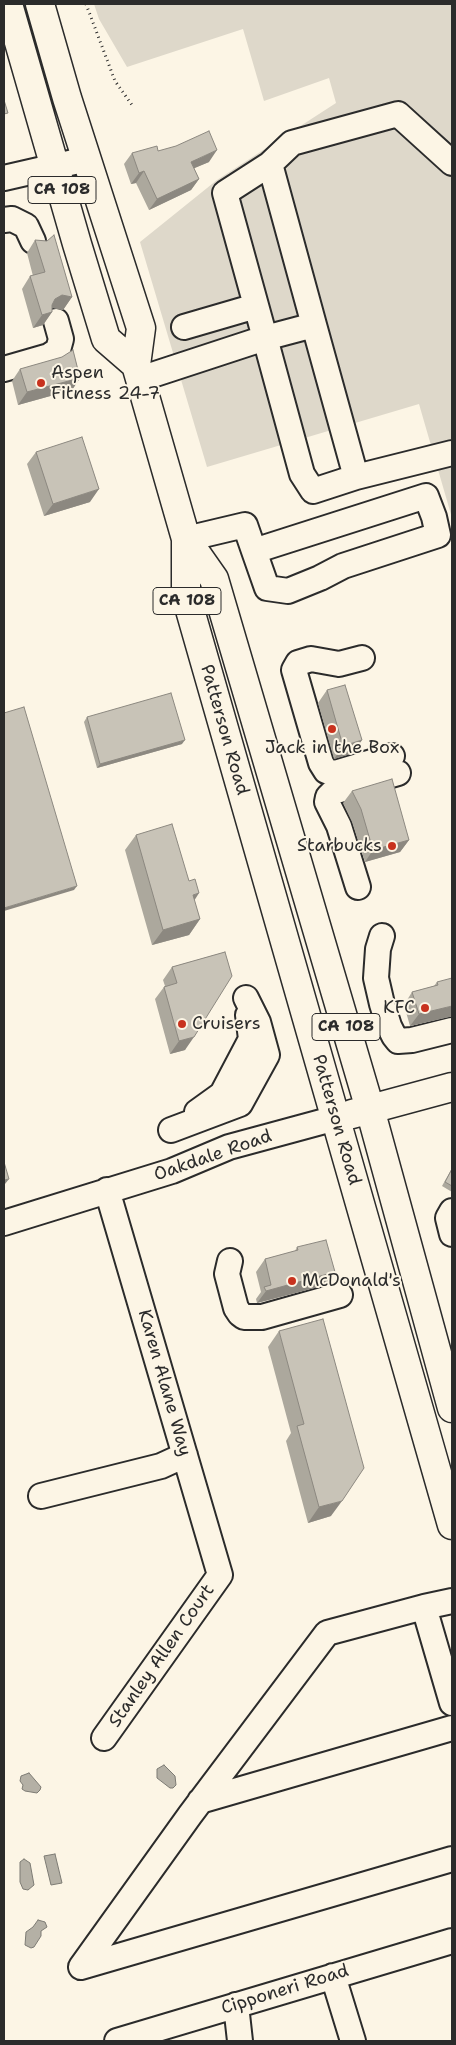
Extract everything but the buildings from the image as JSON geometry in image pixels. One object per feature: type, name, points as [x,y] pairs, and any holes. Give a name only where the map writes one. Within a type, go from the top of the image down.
[{"type":"main road","name":"CA 108","points":[[8,4],[106,339],[138,372]]},
{"type":"main road","name":"Patterson Road","points":[[40,4],[141,328],[138,372],[186,539],[186,596],[452,1524]]},
{"type":"main road","name":"Patterson Road","points":[[186,539],[214,579],[370,1109],[452,1408]]},
{"type":"main road","name":"Oakdale Road","points":[[336,1118],[452,1087]]},
{"type":"street","points":[[452,163],[398,114],[292,143],[270,164],[225,193],[302,474],[313,491],[356,477],[452,452]]},
{"type":"street","points":[[4,178],[87,159]]},
{"type":"street","points":[[270,164],[356,477]]},
{"type":"street","points":[[4,220],[12,219],[26,226],[33,241]]},
{"type":"street","points":[[184,327],[256,306]]},
{"type":"street","points":[[4,369],[49,356],[58,350],[61,339],[56,321]]},
{"type":"street","points":[[138,372],[314,325]]},
{"type":"street","points":[[186,539],[245,525],[267,588],[288,591],[343,566],[438,535],[426,496],[254,550]]},
{"type":"street","points":[[358,887],[339,826],[327,802],[328,797],[333,792],[395,764],[336,773],[326,771],[321,762],[294,670],[298,663],[311,659],[339,664],[362,658]]},
{"type":"street","points":[[382,936],[378,949],[376,978],[382,1004],[394,1036],[398,1041],[412,1040],[452,1030]]},
{"type":"street","points":[[246,998],[258,1022],[267,1055],[240,1104],[171,1130],[222,1094],[251,1039],[246,998]]},
{"type":"street","name":"Oakdale Road","points":[[4,1223],[172,1171],[229,1147],[336,1118]]},
{"type":"street","name":"Karen Alane Way","points":[[107,1190],[220,1575]]},
{"type":"street","points":[[452,1211],[448,1218],[452,1234]]},
{"type":"street","points":[[230,1261],[227,1274],[236,1308],[240,1314],[252,1319],[340,1295]]},
{"type":"street","points":[[41,1496],[161,1466],[185,1455]]},
{"type":"street","name":"Stanley Allen Court","points":[[104,1738],[220,1575]]},
{"type":"street","points":[[452,1601],[424,1606],[327,1633],[200,1801],[81,1966],[452,1859]]},
{"type":"street","points":[[424,1606],[452,1703]]},
{"type":"street","points":[[200,1801],[452,1728]]},
{"type":"street","name":"Cipponeri Road","points":[[117,2041],[154,2036],[236,2005],[452,1940]]},
{"type":"street","points":[[333,1976],[353,2041]]},
{"type":"street","points":[[236,2005],[240,2041]]},
{"type":"path","points":[[86,4],[115,81],[132,105]]},
{"type":"shaded area","points":[[94,4],[452,4],[452,518],[419,404],[207,467],[140,242],[217,180],[336,103],[329,78],[264,101],[243,29],[127,67],[99,19]]},
{"type":"shaded area","points":[[164,1765],[175,1776],[176,1785],[173,1788],[170,1788],[157,1778],[157,1769]]},
{"type":"shaded area","points":[[29,1773],[41,1787],[37,1793],[22,1789],[21,1776]]},
{"type":"shaded area","points":[[55,1854],[62,1883],[51,1885],[44,1856]]},
{"type":"shaded area","points":[[24,1859],[30,1863],[34,1885],[28,1890],[23,1889],[20,1882],[20,1862]]},
{"type":"shaded area","points":[[38,1920],[45,1922],[47,1927],[41,1931],[41,1936],[34,1947],[31,1948],[25,1945],[26,1932]]},
{"type":"place","name":"Aspen Fitness 24-7","points":[[41,383]]},
{"type":"place","name":"Jack in the Box","points":[[332,729]]},
{"type":"place","name":"Starbucks","points":[[392,846]]},
{"type":"place","name":"KFC","points":[[425,1008]]},
{"type":"place","name":"Cruisers","points":[[182,1024]]},
{"type":"place","name":"McDonald's","points":[[292,1281]]}]
